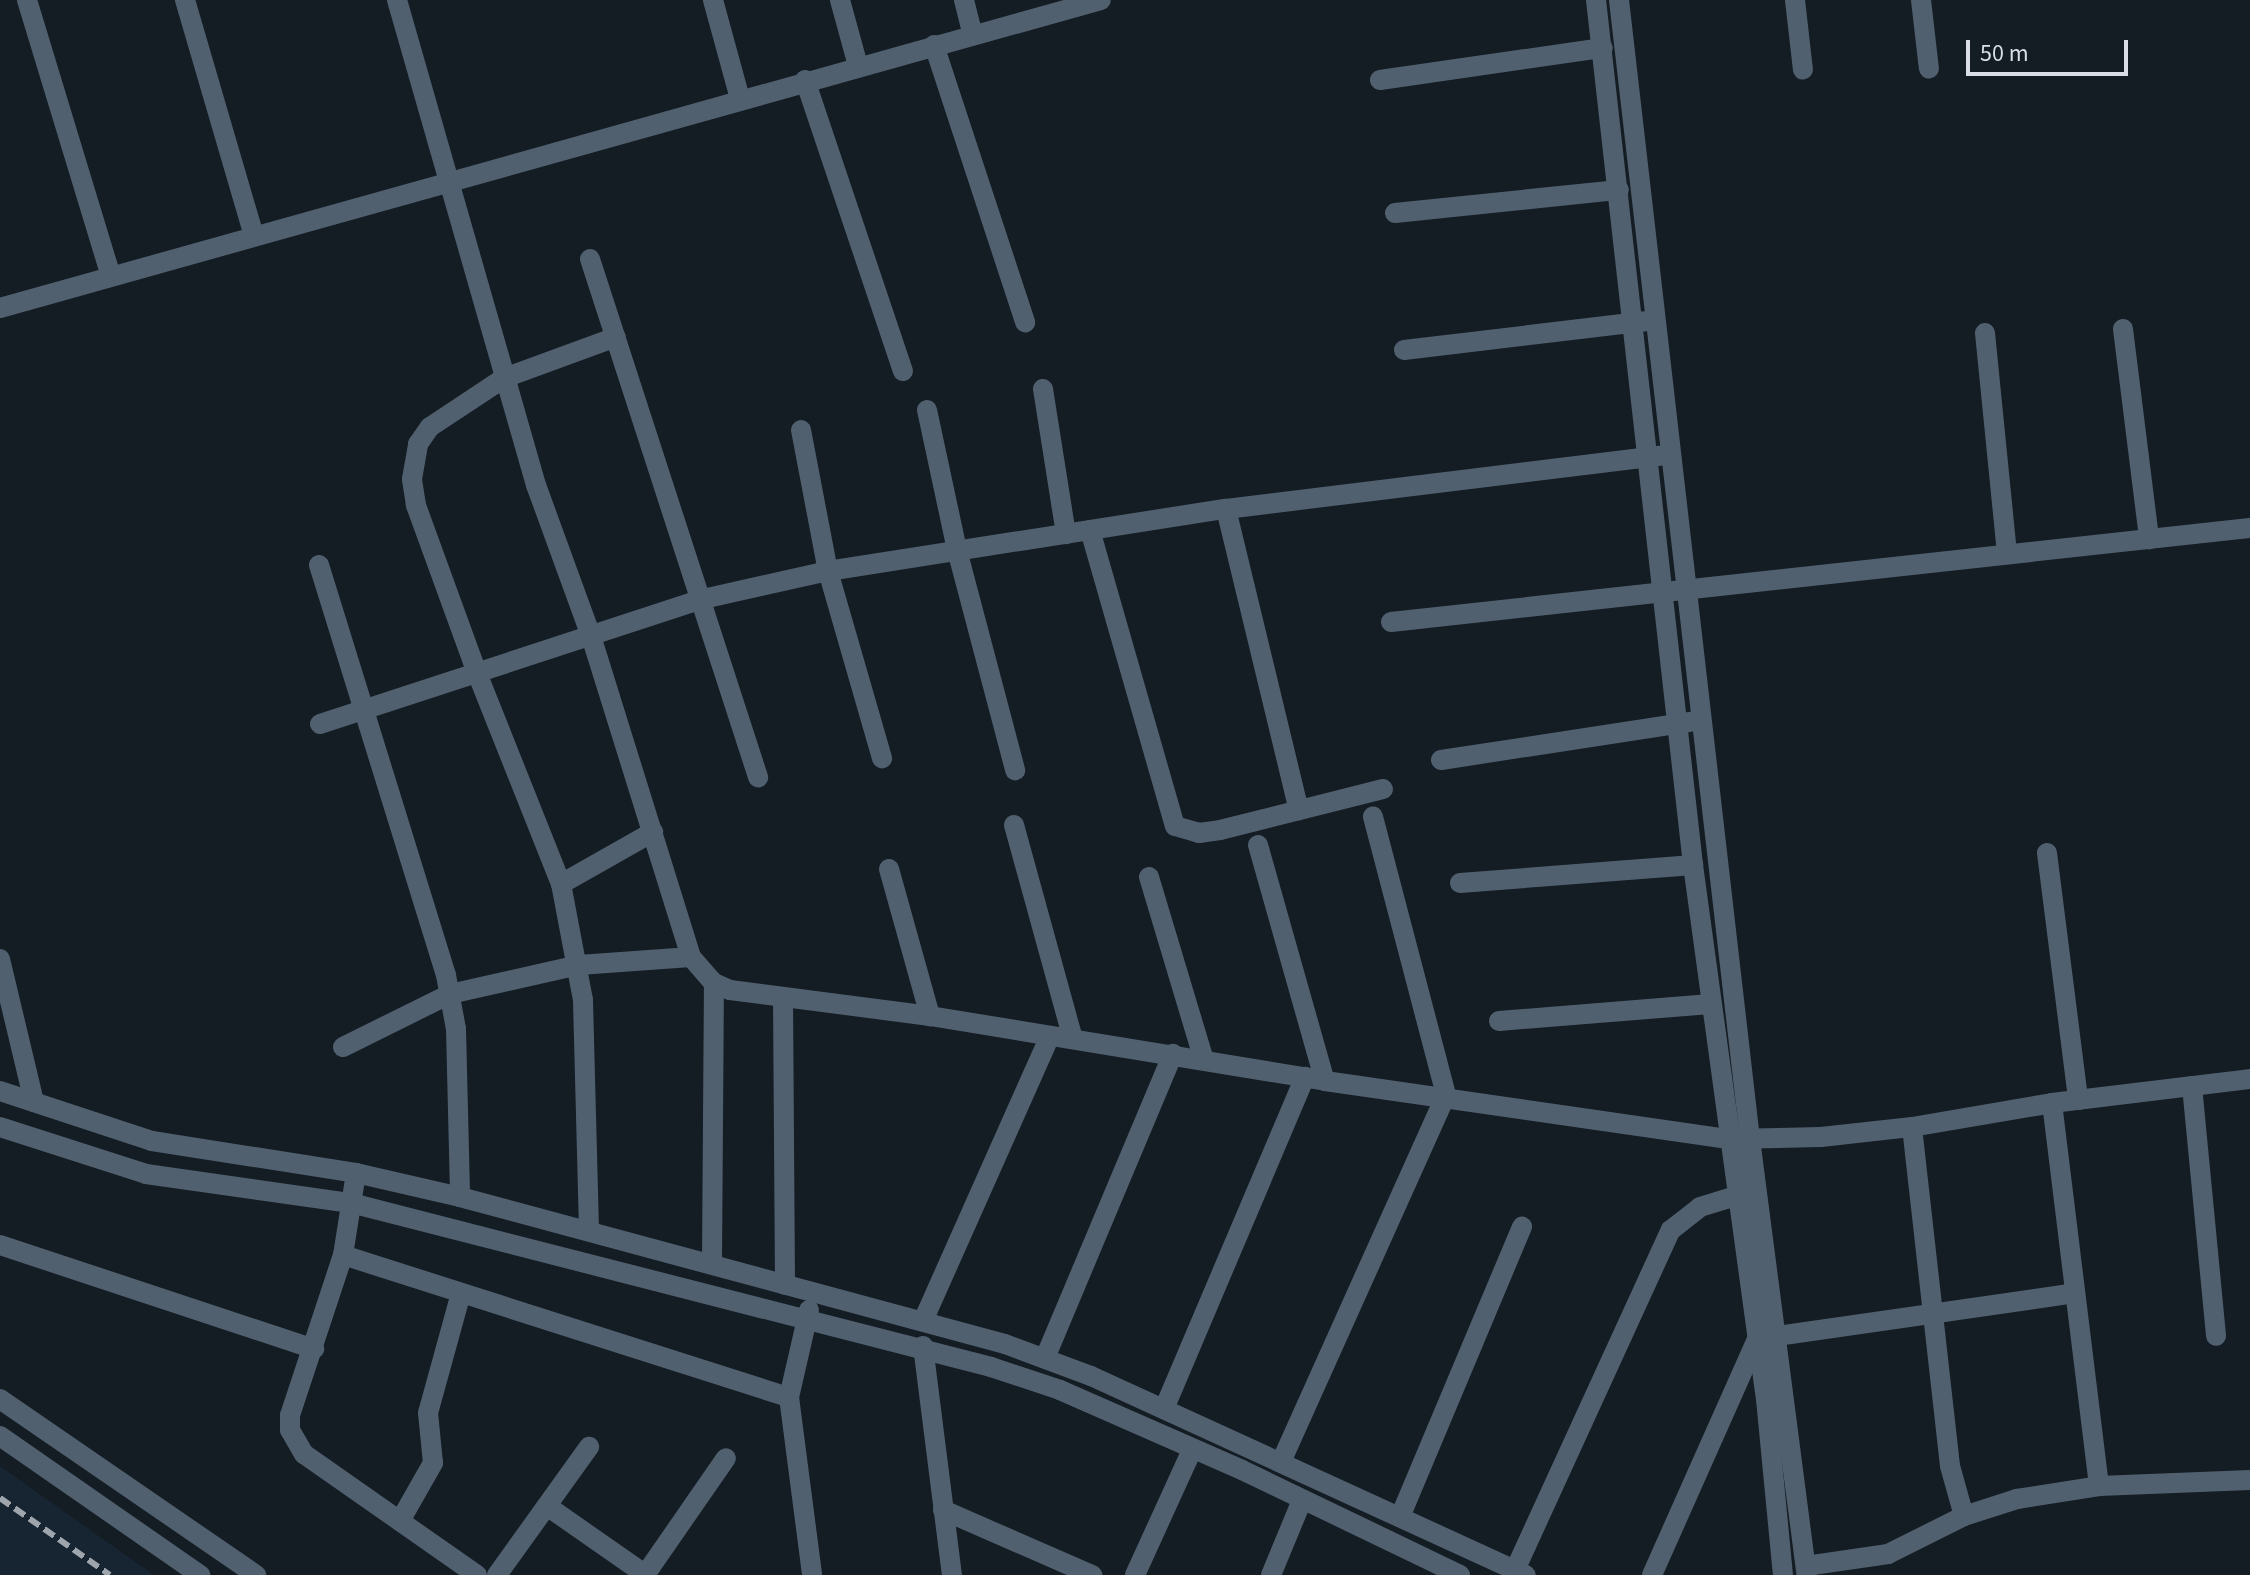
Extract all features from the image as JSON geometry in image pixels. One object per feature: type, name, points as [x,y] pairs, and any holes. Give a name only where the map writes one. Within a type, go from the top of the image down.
[{"type":"street","points":[[27,0],[111,277]]},
{"type":"street","points":[[185,0],[254,236]]},
{"type":"street","points":[[397,0],[452,179],[504,378],[536,485],[591,636],[691,957],[714,983],[730,990],[930,1016],[1315,1079],[1446,1095],[1727,1139],[1912,1127],[2052,1103],[2250,1079]]},
{"type":"street","points":[[713,0],[740,99]]},
{"type":"street","points":[[840,0],[858,66]]},
{"type":"street","points":[[964,0],[973,35]]},
{"type":"street","points":[[0,308],[805,80],[1100,0]]},
{"type":"street","points":[[1596,0],[1676,724],[1727,1139],[1757,1339],[1783,1575]]},
{"type":"street","points":[[1619,0],[1750,1139],[1807,1571],[1888,1554],[1964,1516],[2017,1499],[2099,1486],[2250,1480]]},
{"type":"street","points":[[1795,0],[1803,70]]},
{"type":"street","points":[[1921,0],[1929,69]]},
{"type":"street","points":[[934,45],[1025,322]]},
{"type":"street","points":[[1380,80],[1603,48]]},
{"type":"street","points":[[805,80],[903,371]]},
{"type":"street","points":[[1395,213],[1619,190]]},
{"type":"street","points":[[590,259],[703,599],[758,777]]},
{"type":"street","points":[[1404,350],[1656,319]]},
{"type":"street","points":[[2123,329],[2149,539]]},
{"type":"street","points":[[1985,333],[2007,554]]},
{"type":"street","points":[[589,1230],[579,965],[561,884],[477,673],[416,505],[412,479],[418,444],[430,427],[504,378],[616,337]]},
{"type":"street","points":[[1043,389],[1066,534]]},
{"type":"street","points":[[927,410],[957,550],[1015,770]]},
{"type":"street","points":[[801,430],[828,571],[882,758]]},
{"type":"street","points":[[320,724],[703,599],[828,571],[1226,509],[1671,455]]},
{"type":"street","points":[[1226,509],[1299,810]]},
{"type":"street","points":[[1391,622],[2250,528]]},
{"type":"street","points":[[1090,530],[1175,826],[1199,833],[1383,789]]},
{"type":"street","points":[[319,565],[450,994],[456,1029],[460,1197]]},
{"type":"street","points":[[1441,760],[1701,720]]},
{"type":"street","points":[[1281,1462],[1446,1095],[1373,816]]},
{"type":"street","points":[[1014,825],[1073,1039]]},
{"type":"street","points":[[561,884],[653,832]]},
{"type":"street","points":[[1164,1409],[1315,1079],[1258,845]]},
{"type":"street","points":[[2047,853],[2078,1100]]},
{"type":"street","points":[[1460,883],[1693,865]]},
{"type":"street","points":[[889,869],[930,1016]]},
{"type":"street","points":[[1149,877],[1204,1060]]},
{"type":"street","points":[[343,1047],[450,994],[579,965],[691,957]]},
{"type":"street","points":[[0,959],[34,1102]]},
{"type":"street","points":[[712,1263],[714,983]]},
{"type":"street","points":[[783,997],[785,1285]]},
{"type":"street","points":[[1499,1021],[1710,1004]]},
{"type":"street","points":[[923,1321],[1050,1036]]},
{"type":"street","points":[[1045,1358],[1173,1054]]},
{"type":"street","points":[[2192,1086],[2216,1336]]},
{"type":"street","points":[[0,1091],[152,1141],[356,1173],[460,1197],[712,1263],[813,1295],[923,1321],[1045,1358],[1520,1572],[1671,1230],[1700,1207],[1736,1196]]},
{"type":"street","points":[[2052,1103],[2099,1486]]},
{"type":"street","points":[[0,1127],[146,1174],[351,1203],[806,1323],[923,1346],[1060,1390],[1460,1575]]},
{"type":"street","points":[[1912,1127],[1950,1466],[1964,1516]]},
{"type":"street","points":[[356,1173],[343,1255],[290,1415],[294,1441],[477,1575]]},
{"type":"street","points":[[1400,1517],[1522,1227]]},
{"type":"street","points":[[0,1245],[314,1349]]},
{"type":"street","points":[[343,1255],[789,1397]]},
{"type":"street","points":[[400,1521],[433,1463],[428,1413],[461,1293]]},
{"type":"street","points":[[1757,1339],[2075,1293]]},
{"type":"street","points":[[806,1569],[789,1397],[813,1295]]},
{"type":"street","points":[[1652,1575],[1757,1339]]},
{"type":"street","points":[[923,1346],[952,1575]]},
{"type":"street","points":[[0,1399],[256,1575]]},
{"type":"street","points":[[0,1436],[200,1575]]},
{"type":"street","points":[[497,1575],[589,1447]]},
{"type":"street","points":[[1135,1575],[1192,1450]]},
{"type":"street","points":[[547,1506],[645,1575],[726,1458]]},
{"type":"street","points":[[1271,1575],[1302,1500]]},
{"type":"street","points":[[943,1510],[1092,1575]]},
{"type":"shaded area","points":[[0,1466],[154,1575],[0,1575]]},
{"type":"railway","points":[[0,1498],[110,1575]]}]
